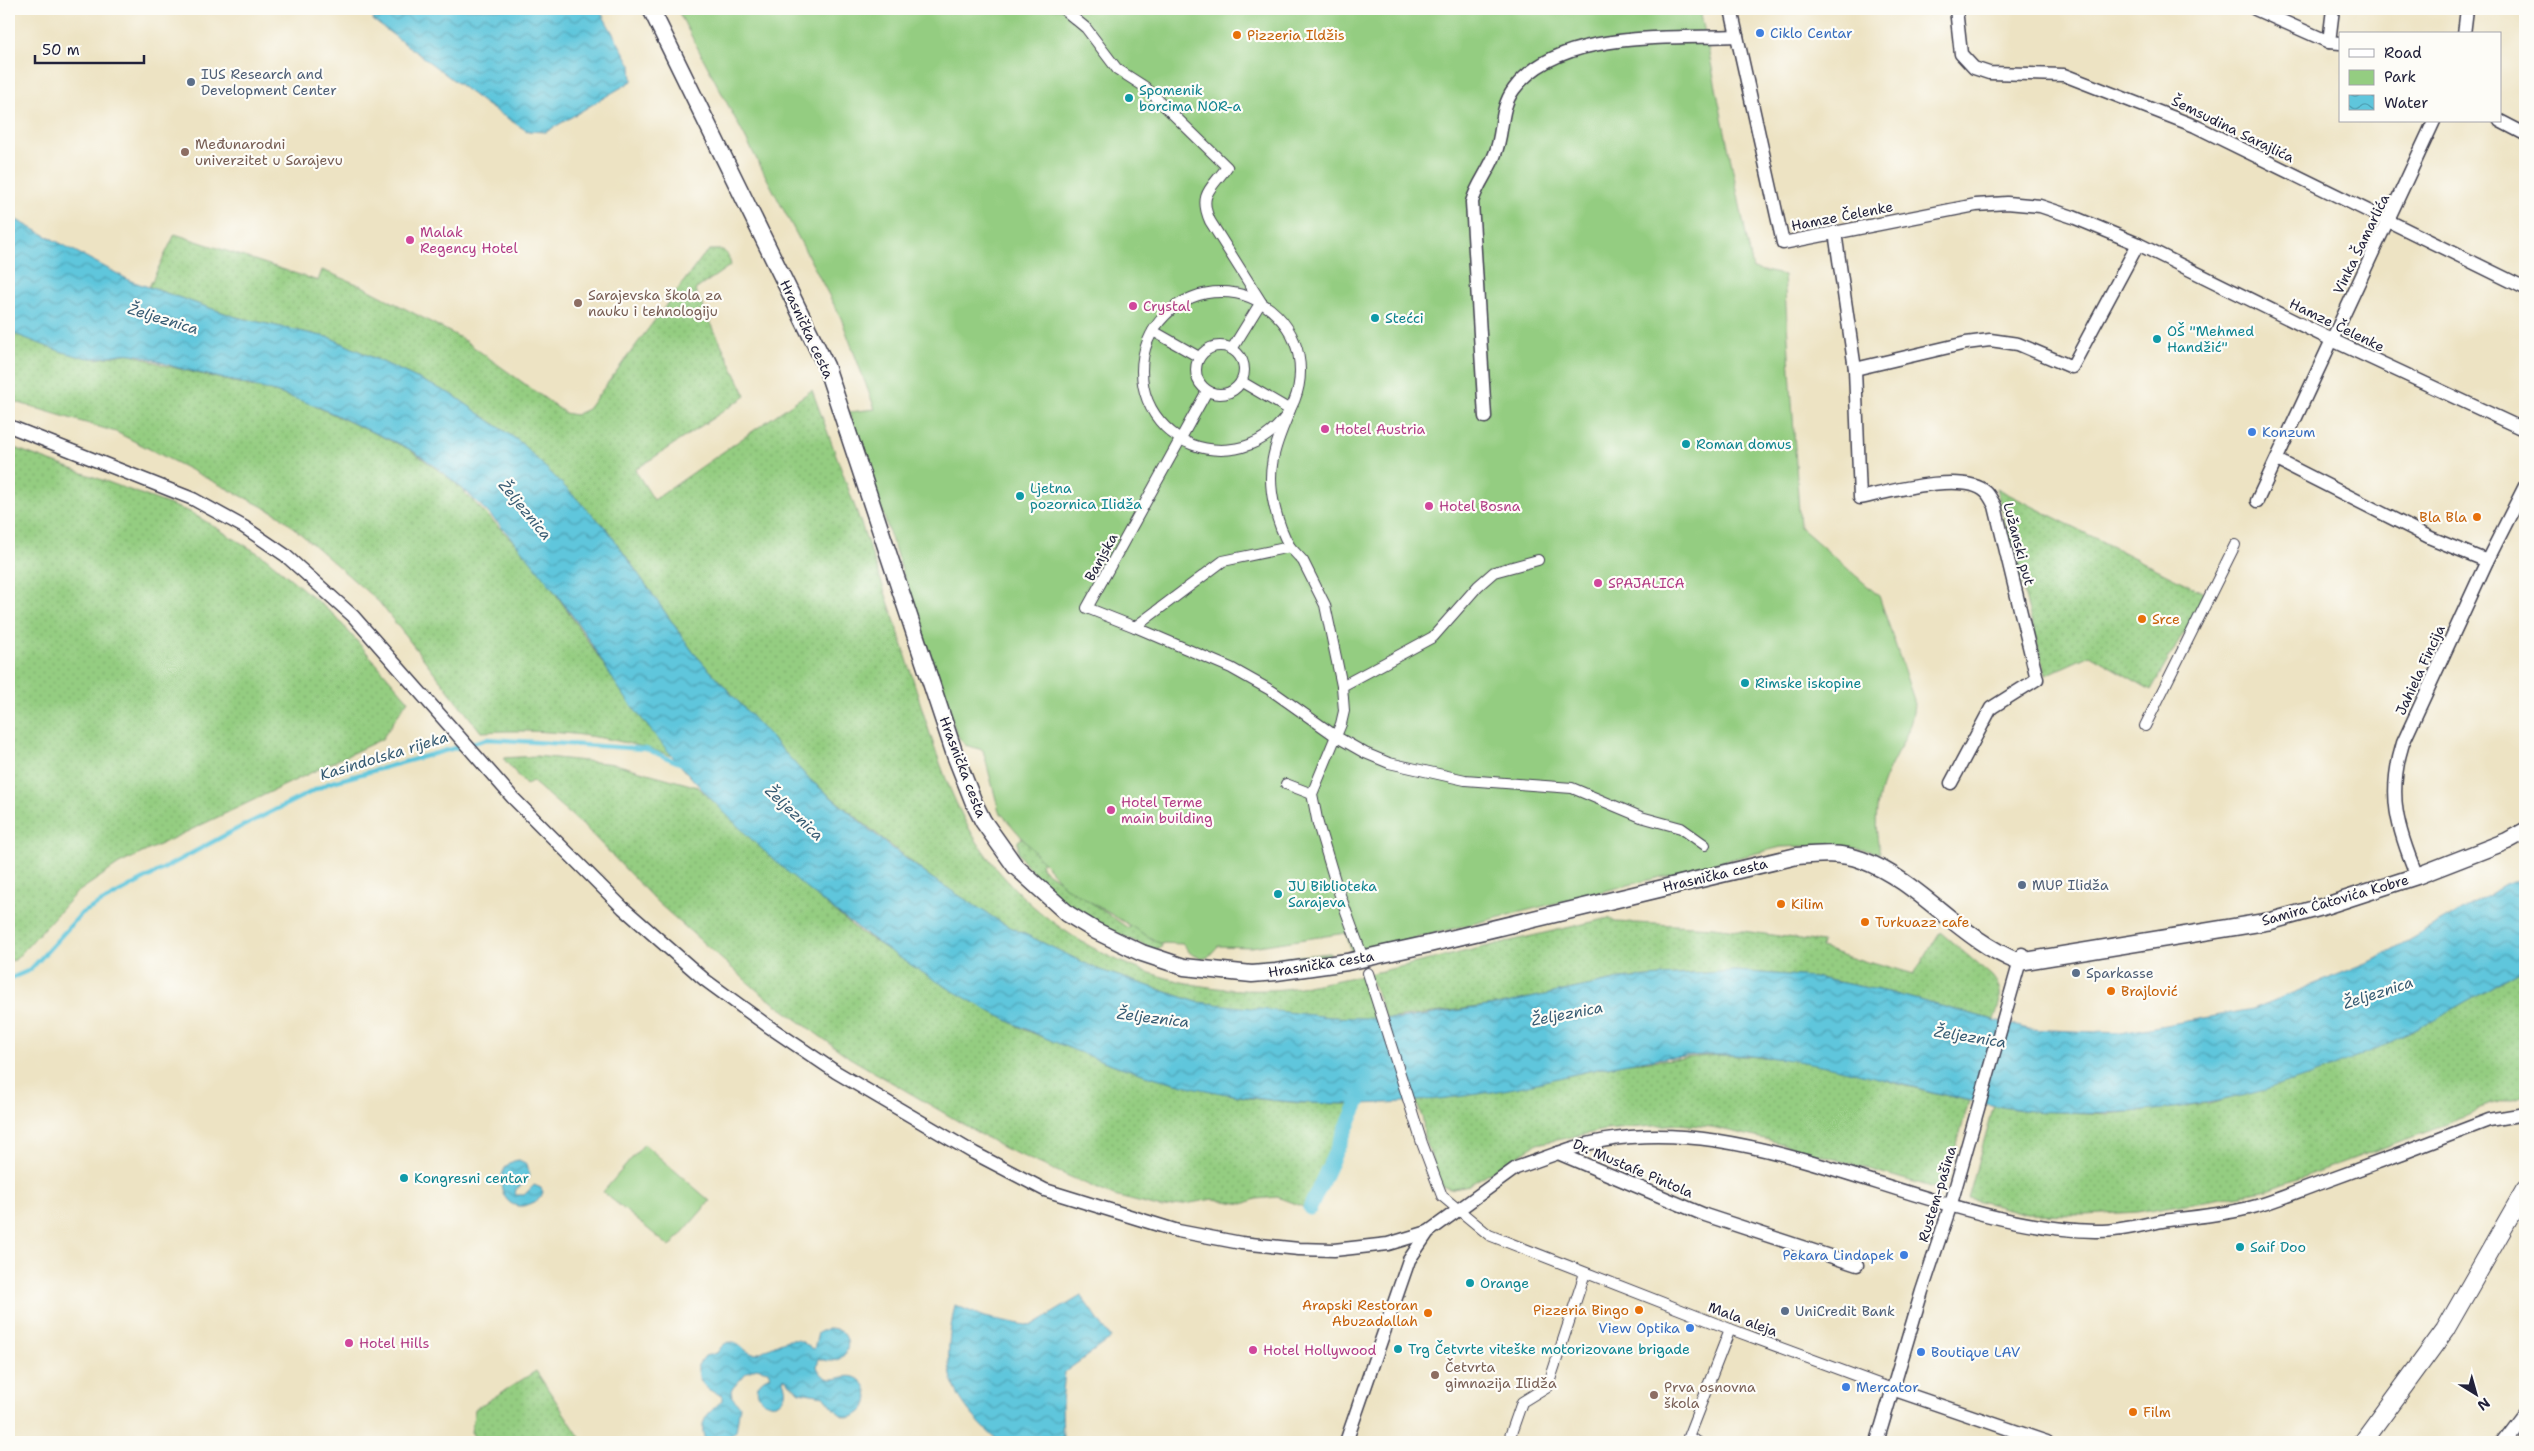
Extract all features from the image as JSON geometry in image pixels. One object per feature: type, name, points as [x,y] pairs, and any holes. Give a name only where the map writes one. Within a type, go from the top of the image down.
[{"type":"main road","points":[[2363,1442],[2445,1330],[2525,1190]]},
{"type":"street","name":"Hrasnička cesta","points":[[651,9],[826,366],[955,755],[974,803],[999,845],[1015,866],[1068,914],[1096,931],[1142,953],[1184,966],[1252,974],[1366,966],[1798,856],[1832,853],[1862,860],[1914,890],[1982,944],[2021,958]]},
{"type":"street","points":[[1063,9],[1086,28],[1117,69],[1145,87],[1226,167],[1204,199],[1204,207],[1210,221],[1261,302]]},
{"type":"street","name":"Hamze Čelenke","points":[[1730,9],[1783,243],[1946,210],[2007,203],[2049,209],[2138,244],[2332,340],[2525,430]]},
{"type":"street","name":"Šemsudina Sarajlića","points":[[1956,9],[1961,54],[1974,68],[1989,73],[2064,75],[2145,104],[2195,126],[2525,288]]},
{"type":"street","points":[[2256,9],[2335,43],[2332,9]]},
{"type":"street","points":[[2464,32],[2467,9]]},
{"type":"street","points":[[1485,417],[1472,202],[1479,183],[1496,153],[1504,107],[1513,89],[1530,71],[1550,58],[1572,49],[1618,40],[1736,36]]},
{"type":"street","name":"Vinka Šamarlića","points":[[2257,501],[2389,222],[2434,122]]},
{"type":"street","points":[[2502,122],[2525,134]]},
{"type":"street","name":"Lužanski put","points":[[1835,232],[1855,369],[1860,498],[1928,483],[1963,484],[1985,491],[1995,506],[2037,679],[1990,708],[1950,783]]},
{"type":"street","points":[[1855,369],[1966,343],[1990,340],[2018,344],[2072,367],[2138,244]]},
{"type":"street","points":[[1286,784],[1312,794],[1337,737],[1344,711],[1342,686],[1325,605],[1304,562],[1290,547],[1280,527],[1271,478],[1275,451],[1299,386],[1300,364],[1293,337],[1279,316],[1261,302],[1236,293],[1213,292],[1196,296],[1183,302],[1168,312],[1153,331],[1143,361],[1144,389],[1152,410],[1165,427],[1181,439],[1204,448],[1227,450],[1245,446],[1269,434],[1290,410]]},
{"type":"street","points":[[1232,349],[1261,302]]},
{"type":"street","points":[[1153,331],[1199,358]]},
{"type":"street","points":[[1225,346],[1232,349],[1242,360],[1244,375],[1242,382],[1237,388],[1223,395],[1207,391],[1201,386],[1196,372],[1199,358],[1210,348],[1225,346]]},
{"type":"street","points":[[1242,382],[1290,410]]},
{"type":"street","name":"Banjska","points":[[1135,627],[1087,608],[1170,462],[1207,391]]},
{"type":"street","points":[[9,426],[194,499],[244,527],[285,555],[321,586],[383,649],[513,798],[569,857],[623,908],[721,991],[844,1076],[974,1153],[1045,1190],[1178,1231],[1241,1243],[1299,1249],[1334,1250],[1388,1244],[1428,1232]]},
{"type":"street","points":[[2277,460],[2431,538],[2486,562]]},
{"type":"street","name":"Jahiela Fincija","points":[[2417,876],[2398,822],[2394,803],[2395,766],[2403,743],[2486,562],[2525,486]]},
{"type":"street","points":[[2145,726],[2235,545]]},
{"type":"street","points":[[1290,547],[1222,561],[1135,627],[1231,668],[1272,691],[1337,737],[1365,753],[1389,763],[1435,775],[1465,780],[1581,791],[1641,816],[1682,828],[1705,845]]},
{"type":"street","points":[[1342,686],[1433,637],[1478,586],[1494,572],[1538,560]]},
{"type":"street","name":"Mala aleja","points":[[1312,794],[1318,824],[1336,884],[1366,966],[1442,1196],[1489,1235],[1730,1330],[1892,1389]]},
{"type":"street","name":"Samira Ćatovića Kobre","points":[[2021,958],[2048,957],[2271,921],[2322,907],[2417,876],[2507,841],[2525,831]]},
{"type":"street","name":"Rustem-pašina","points":[[1877,1442],[1954,1194],[2021,958]]},
{"type":"street","points":[[1558,1153],[1594,1141],[1656,1136],[1724,1142],[1819,1165],[1950,1207],[2056,1228],[2098,1231],[2252,1208],[2489,1120],[2525,1114]]},
{"type":"street","points":[[2512,1117],[2525,1123]]},
{"type":"street","name":"Dr. Mustafe Pintola","points":[[1346,1442],[1409,1260],[1428,1232],[1516,1168],[1558,1153],[1705,1215],[1857,1265]]},
{"type":"street","points":[[1508,1442],[1522,1402],[1548,1386],[1585,1273]]},
{"type":"street","points":[[1698,1442],[1688,1437],[1730,1330]]},
{"type":"street","points":[[1892,1389],[2047,1442]]},
{"type":"street","points":[[2503,1442],[2525,1413]]},
{"type":"green space","points":[[677,9],[1700,9],[1753,269],[1784,275],[1800,527],[1879,596],[1914,700],[1908,731],[1885,778],[1879,796],[1876,825],[1880,853],[1838,845],[1781,847],[1352,954],[1346,933],[1251,947],[1218,946],[1208,957],[1202,959],[1190,953],[1183,944],[1159,943],[1064,886],[999,811],[983,750],[965,745],[957,735],[849,412],[875,409],[841,318]]},
{"type":"green space","points":[[175,234],[318,281],[322,270],[362,286],[461,338],[565,413],[575,415],[588,409],[703,256],[710,250],[723,250],[728,255],[731,265],[695,290],[746,396],[635,470],[654,500],[812,390],[878,573],[950,790],[974,837],[999,872],[1030,903],[1064,930],[1101,952],[1141,970],[1182,982],[1225,989],[1268,990],[1304,986],[1363,975],[1377,1020],[1289,1014],[1197,1002],[1097,969],[1002,923],[930,877],[808,778],[693,652],[606,528],[520,442],[453,395],[331,338],[236,317],[149,287]]},
{"type":"green space","points":[[9,332],[75,355],[97,359],[129,353],[163,365],[271,391],[304,401],[409,449],[453,481],[522,550],[543,575],[625,696],[675,757],[652,749],[604,738],[554,732],[481,732],[379,602],[279,515],[116,432],[9,400]]},
{"type":"green space","points":[[9,446],[190,512],[266,558],[335,616],[408,700],[382,739],[119,864],[75,894],[15,960],[9,961]]},
{"type":"green space","points":[[1996,488],[2206,594],[2151,690],[2090,655],[2046,675]]},
{"type":"green space","points":[[536,756],[615,764],[698,787],[800,882],[858,931],[965,997],[1025,1030],[1112,1064],[1157,1078],[1203,1089],[1249,1098],[1299,1103],[1354,1104],[1306,1208],[1277,1197],[1256,1199],[1243,1204],[1213,1199],[1162,1208],[1114,1196],[1004,1148],[850,1058],[759,992],[657,902],[586,828],[532,781],[526,785],[503,758]]},
{"type":"green space","points":[[1025,836],[1053,847],[1041,864],[1041,868],[1128,928],[1132,926],[1163,940],[1161,948],[1157,950],[1119,934],[1099,924],[1061,899],[1044,884],[1018,853],[1018,841]]},
{"type":"green space","points":[[1609,918],[1615,922],[1714,927],[1822,942],[1821,948],[1870,964],[1872,962],[1914,974],[1940,932],[1992,976],[1999,987],[1999,1002],[1994,1020],[1888,992],[1813,977],[1735,971],[1620,979],[1502,1004],[1386,1019],[1369,974]]},
{"type":"green space","points":[[1330,953],[1330,956],[1276,964],[1241,965],[1238,962]]},
{"type":"green space","points":[[2525,968],[2525,1094],[2481,1108],[2448,1124],[2265,1191],[2137,1212],[2085,1215],[2026,1214],[1968,1198],[1994,1105],[2020,1110],[2109,1114],[2210,1104],[2314,1074],[2361,1055],[2409,1033]]},
{"type":"green space","points":[[1721,1055],[1783,1058],[1816,1063],[1861,1072],[1898,1084],[1969,1101],[1947,1180],[1943,1185],[1934,1188],[1769,1140],[1712,1127],[1678,1124],[1605,1130],[1537,1144],[1469,1185],[1449,1189],[1442,1186],[1424,1137],[1423,1120],[1416,1101],[1502,1090],[1626,1063]]},
{"type":"green space","points":[[644,1144],[710,1201],[670,1247],[603,1192]]},
{"type":"green space","points":[[536,1371],[583,1442],[478,1442],[471,1432],[475,1409]]},
{"type":"water","points":[[378,9],[599,9],[631,65],[632,81],[546,132],[527,131],[488,106],[373,20]]},
{"type":"water","name":"Željeznica","points":[[9,216],[131,281],[236,317],[331,338],[453,395],[520,442],[606,528],[693,652],[808,778],[887,844],[930,877],[1002,923],[1097,969],[1197,1002],[1330,1017],[1400,1019],[1502,1004],[1620,979],[1735,971],[1813,977],[1888,992],[2028,1029],[2121,1033],[2253,1009],[2374,960],[2505,885],[2525,877],[2525,968],[2414,1030],[2332,1068],[2248,1094],[2162,1109],[2117,1112],[2022,1110],[1949,1096],[1818,1065],[1785,1059],[1735,1055],[1671,1057],[1639,1061],[1498,1091],[1424,1100],[1350,1104],[1313,1103],[1238,1096],[1201,1089],[1117,1066],[1035,1033],[956,992],[880,944],[808,889],[741,829],[680,765],[625,697],[569,611],[509,535],[464,490],[413,451],[321,408],[269,390],[180,368],[137,355],[122,354],[95,358],[80,356],[59,351],[9,332]]},
{"type":"water","points":[[519,1160],[527,1164],[530,1176],[525,1183],[516,1189],[515,1195],[524,1195],[534,1185],[541,1188],[543,1192],[536,1201],[520,1206],[512,1204],[505,1197],[501,1179],[504,1170],[510,1163]]},
{"type":"water","points":[[1081,1296],[1111,1338],[1065,1372],[1062,1402],[1063,1442],[998,1441],[968,1410],[952,1381],[949,1365],[949,1348],[955,1305],[984,1317],[1031,1326]]},
{"type":"water","points":[[828,1328],[838,1330],[844,1335],[847,1341],[847,1349],[838,1360],[830,1361],[819,1358],[817,1367],[822,1375],[827,1378],[833,1379],[850,1376],[859,1379],[863,1383],[866,1387],[868,1398],[865,1408],[861,1412],[854,1416],[844,1416],[824,1396],[799,1392],[784,1378],[786,1390],[784,1396],[779,1402],[767,1403],[758,1394],[758,1387],[761,1381],[770,1376],[768,1371],[756,1368],[746,1373],[731,1390],[732,1397],[740,1406],[736,1431],[724,1442],[706,1442],[703,1423],[708,1414],[722,1401],[722,1395],[711,1391],[701,1381],[698,1365],[705,1356],[717,1353],[722,1346],[731,1342],[753,1354],[791,1340],[797,1340],[814,1349],[818,1333]]},
{"type":"waterway","name":"Kasindolska rijeka","points":[[9,979],[30,970],[82,913],[229,833],[329,783],[487,739],[646,749],[684,765]]},
{"type":"waterway","points":[[1310,1208],[1366,1085]]},
{"type":"place","name":"Ciklo Centar","points":[[1760,33]]},
{"type":"place","name":"Pizzeria Ildžis","points":[[1237,35]]},
{"type":"place","name":"IUS Research and Development Center","points":[[191,82]]},
{"type":"place","name":"Spomenik borcima NOR-a","points":[[1129,98]]},
{"type":"place","name":"Međunarodni univerzitet u Sarajevu","points":[[185,152]]},
{"type":"place","name":"Malak Regency Hotel","points":[[410,240]]},
{"type":"place","name":"Sarajevska škola za nauku i tehnologiju","points":[[578,303]]},
{"type":"place","name":"Crystal","points":[[1133,306]]},
{"type":"place","name":"Stećci","points":[[1375,318]]},
{"type":"place","name":"OŠ \"Mehmed Handžić\"","points":[[2157,339]]},
{"type":"place","name":"Hotel Austria","points":[[1325,429]]},
{"type":"place","name":"Konzum","points":[[2252,432]]},
{"type":"place","name":"Roman domus","points":[[1686,444]]},
{"type":"place","name":"Ljetna pozornica Ilidža","points":[[1020,496]]},
{"type":"place","name":"Hotel Bosna","points":[[1429,506]]},
{"type":"place","name":"Bla Bla","points":[[2477,517]]},
{"type":"place","name":"SPAJALICA","points":[[1598,583]]},
{"type":"place","name":"Srce","points":[[2142,619]]},
{"type":"place","name":"Rimske iskopine","points":[[1745,683]]},
{"type":"place","name":"Hotel Terme main building","points":[[1111,810]]},
{"type":"place","name":"MUP Ilidža","points":[[2022,885]]},
{"type":"place","name":"JU Biblioteka Sarajeva","points":[[1278,894]]},
{"type":"place","name":"Kilim","points":[[1781,904]]},
{"type":"place","name":"Turkuazz cafe","points":[[1865,922]]},
{"type":"place","name":"Sparkasse","points":[[2076,973]]},
{"type":"place","name":"Brajlović","points":[[2111,991]]},
{"type":"place","name":"Kongresni centar","points":[[404,1178]]},
{"type":"place","name":"Saif Doo","points":[[2240,1247]]},
{"type":"place","name":"Pekara Lindapek","points":[[1904,1255]]},
{"type":"place","name":"Orange","points":[[1470,1283]]},
{"type":"place","name":"Pizzeria Bingo","points":[[1639,1310]]},
{"type":"place","name":"UniCredit Bank","points":[[1785,1311]]},
{"type":"place","name":"Arapski Restoran Abuzadallah","points":[[1428,1313]]},
{"type":"place","name":"View Optika","points":[[1690,1328]]},
{"type":"place","name":"Hotel Hills","points":[[349,1343]]},
{"type":"place","name":"Trg Četvrte viteške motorizovane brigade","points":[[1398,1349]]},
{"type":"place","name":"Hotel Hollywood","points":[[1253,1350]]},
{"type":"place","name":"Boutique LAV","points":[[1921,1352]]},
{"type":"place","name":"Četvrta gimnazija Ilidža","points":[[1435,1375]]},
{"type":"place","name":"Mercator","points":[[1846,1387]]},
{"type":"place","name":"Prva osnovna škola","points":[[1654,1395]]},
{"type":"place","name":"Film","points":[[2133,1412]]}]
